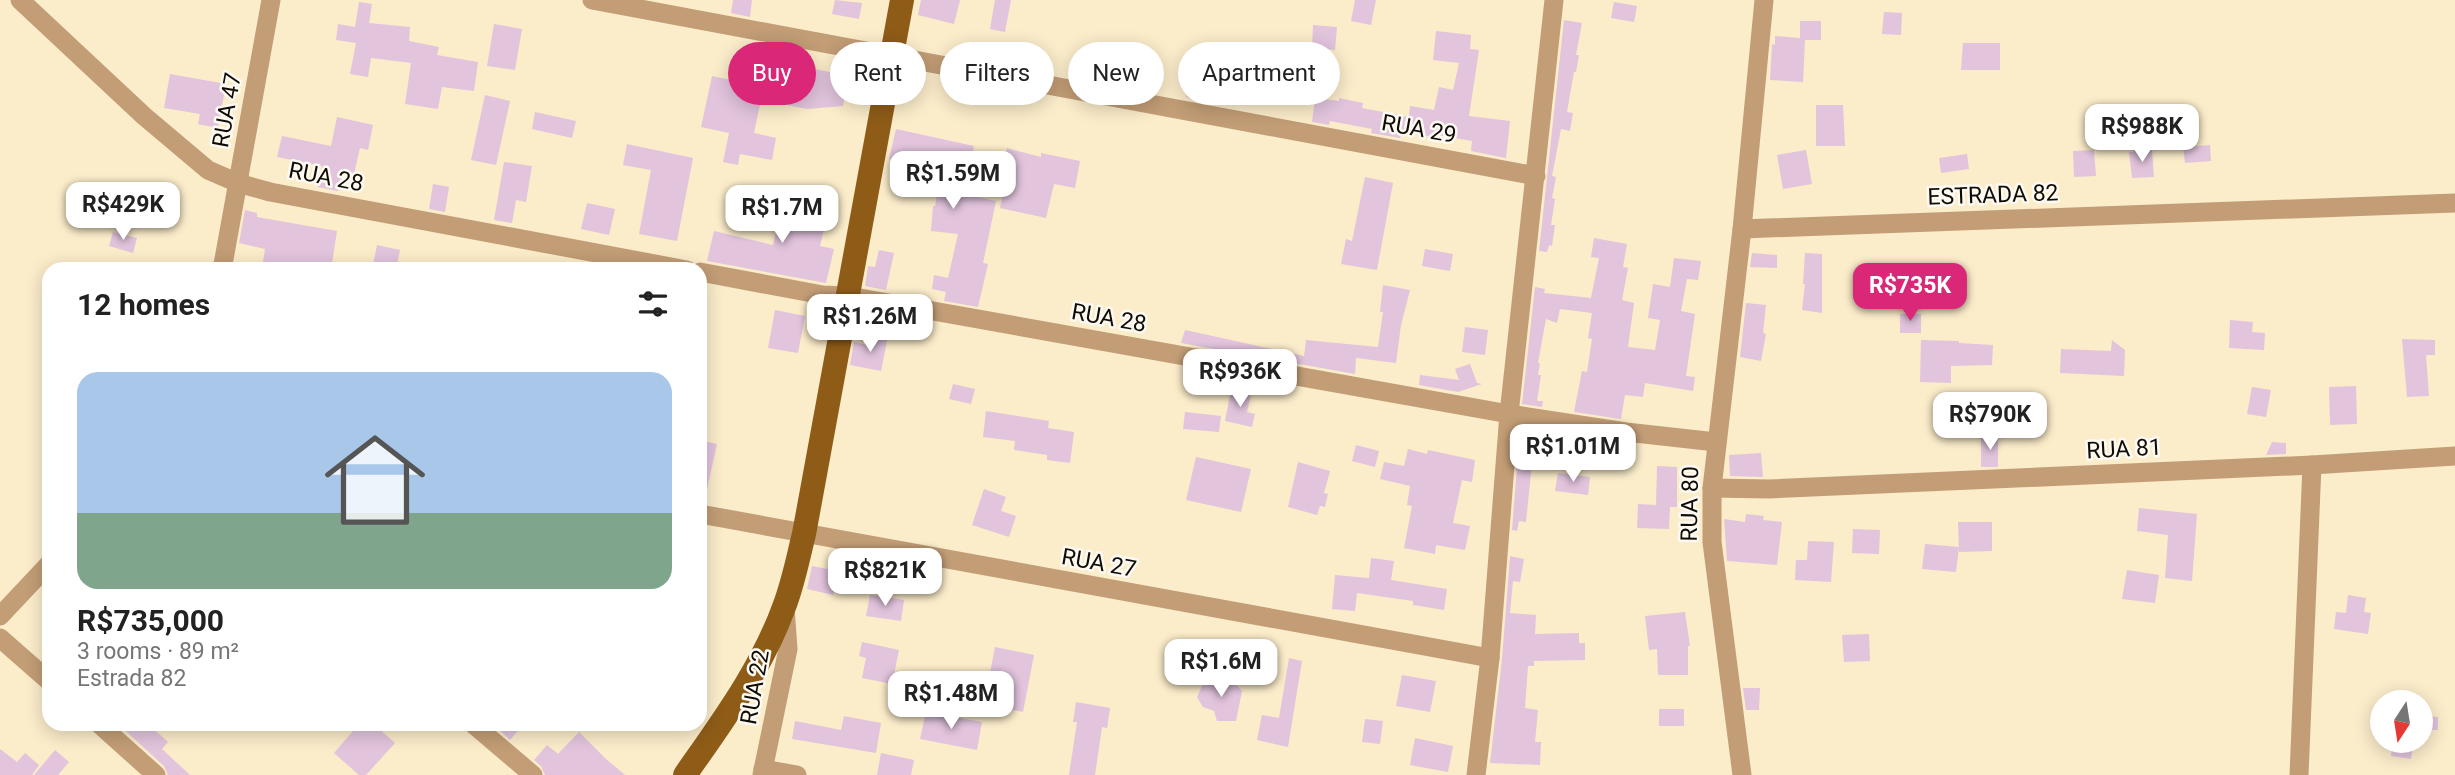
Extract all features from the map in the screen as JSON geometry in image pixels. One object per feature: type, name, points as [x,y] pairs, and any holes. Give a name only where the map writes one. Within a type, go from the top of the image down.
[{"type":"main road","points":[[895,42],[902,0]]},
{"type":"main road","points":[[685,775],[724,719],[767,647],[785,606],[804,534],[884,105]]},
{"type":"street","name":"RUA 28","points":[[20,0],[144,116],[197,161],[208,170],[239,184],[644,262]]},
{"type":"street","name":"RUA 47","points":[[224,262],[271,0]]},
{"type":"street","name":"RUA 29","points":[[592,0],[830,46]]},
{"type":"street","points":[[1476,775],[1490,658],[1508,414],[1554,0]]},
{"type":"street","points":[[1716,442],[1742,229],[1764,0]]},
{"type":"street","name":"RUA 29","points":[[926,64],[1536,176]]},
{"type":"street","name":"ESTRADA 82","points":[[1742,229],[2455,203]]},
{"type":"street","name":"RUA 28","points":[[707,273],[823,295],[849,296],[1508,414]]},
{"type":"street","name":"RUA 80","points":[[1508,414],[1716,442],[1712,488],[1712,542],[1742,775]]},
{"type":"street","name":"RUA 81","points":[[1712,488],[1783,488],[2312,465],[2455,456]]},
{"type":"street","points":[[2299,775],[2312,465]]},
{"type":"street","name":"RUA 27","points":[[707,515],[1490,658]]},
{"type":"street","points":[[0,616],[42,571]]},
{"type":"street","name":"RUA 22","points":[[763,772],[788,649],[785,606]]},
{"type":"street","points":[[0,638],[42,675]]},
{"type":"street","points":[[107,731],[156,775]]},
{"type":"street","points":[[481,731],[533,775]]},
{"type":"street","points":[[763,772],[797,775]]},
{"type":"building","points":[[733,0],[752,0],[750,17],[731,13]]},
{"type":"building","points":[[835,0],[862,3],[859,19],[832,14]]},
{"type":"building","points":[[921,0],[960,0],[954,24],[918,15]]},
{"type":"building","points":[[995,0],[1011,0],[1005,32],[990,29]]},
{"type":"building","points":[[1355,0],[1376,0],[1371,25],[1351,21]]},
{"type":"building","points":[[359,2],[372,4],[369,23],[410,27],[409,41],[439,47],[437,55],[478,62],[474,91],[442,87],[438,109],[405,104],[411,63],[371,58],[368,77],[350,74],[356,43],[336,40],[338,24],[355,27]]},
{"type":"building","points":[[1614,2],[1637,6],[1634,22],[1611,18]]},
{"type":"building","points":[[1884,12],[1902,13],[1901,35],[1882,34]]},
{"type":"building","points":[[1564,20],[1582,23],[1576,55],[1579,55],[1567,112],[1573,113],[1570,131],[1561,129],[1552,176],[1556,177],[1551,225],[1555,225],[1552,246],[1549,245],[1547,252],[1539,251]]},
{"type":"building","points":[[1800,21],[1821,21],[1821,40],[1805,40],[1803,82],[1770,80],[1775,36],[1800,38]]},
{"type":"building","points":[[494,24],[522,29],[515,70],[487,66]]},
{"type":"building","points":[[1313,25],[1337,27],[1336,42],[1312,42]]},
{"type":"building","points":[[1436,31],[1471,35],[1470,49],[1479,50],[1469,116],[1510,121],[1506,158],[1471,151],[1472,141],[1401,132],[1400,138],[1371,133],[1372,129],[1330,121],[1329,125],[1312,122],[1314,105],[1340,105],[1340,98],[1363,103],[1362,108],[1409,117],[1410,106],[1434,110],[1439,87],[1453,90],[1459,63],[1433,60]]},
{"type":"building","points":[[1963,43],[2000,43],[2000,70],[1961,70]]},
{"type":"building","points":[[816,69],[830,72],[830,105],[843,106],[807,109],[787,105],[816,105]]},
{"type":"building","points":[[170,74],[226,84],[218,128],[198,124],[200,114],[164,108]]},
{"type":"building","points":[[712,76],[728,79],[728,105],[760,105],[754,133],[776,138],[772,160],[740,154],[738,165],[723,162],[729,133],[701,127]]},
{"type":"building","points":[[485,95],[510,101],[496,165],[471,160]]},
{"type":"building","points":[[1816,105],[1843,105],[1845,146],[1816,146]]},
{"type":"building","points":[[535,112],[576,121],[572,138],[532,129]]},
{"type":"building","points":[[337,117],[373,125],[368,150],[360,148],[354,174],[342,172],[338,191],[318,187],[322,166],[277,157],[282,136],[331,146]]},
{"type":"building","points":[[896,129],[974,146],[967,179],[967,195],[996,201],[983,263],[988,264],[978,307],[944,301],[946,292],[932,289],[934,275],[948,278],[958,234],[931,231],[941,170],[889,159]]},
{"type":"building","points":[[627,144],[693,158],[677,241],[639,234],[651,170],[623,165]]},
{"type":"building","points":[[2210,145],[2211,161],[2185,163],[2183,147]]},
{"type":"building","points":[[1007,148],[1041,157],[1041,153],[1080,161],[1075,188],[1054,184],[1046,218],[1000,208],[1008,170],[1002,169]]},
{"type":"building","points":[[1806,150],[1812,184],[1783,189],[1777,155]]},
{"type":"building","points":[[2094,150],[2096,176],[2074,177],[2073,151]]},
{"type":"building","points":[[2152,150],[2154,177],[2132,178],[2129,152]]},
{"type":"building","points":[[1967,154],[1969,169],[1941,173],[1939,158]]},
{"type":"building","points":[[504,162],[532,166],[526,202],[516,200],[512,223],[494,220]]},
{"type":"building","points":[[1365,177],[1393,183],[1377,270],[1341,264],[1346,239],[1352,241]]},
{"type":"building","points":[[433,184],[449,187],[445,212],[429,209]]},
{"type":"building","points":[[784,197],[829,208],[820,246],[834,249],[826,283],[707,261],[714,231],[773,245]]},
{"type":"building","points":[[587,203],[615,209],[609,235],[581,229]]},
{"type":"building","points":[[245,210],[257,213],[257,217],[337,231],[332,262],[263,262],[265,249],[239,243]]},
{"type":"building","points":[[113,232],[137,238],[133,253],[109,246]]},
{"type":"building","points":[[1594,238],[1627,244],[1623,267],[1628,268],[1622,300],[1634,303],[1628,347],[1655,350],[1660,320],[1648,318],[1653,284],[1670,287],[1674,258],[1701,261],[1698,280],[1687,279],[1681,311],[1695,314],[1686,376],[1695,377],[1693,391],[1645,383],[1643,397],[1625,395],[1621,419],[1574,412],[1582,371],[1587,372],[1592,339],[1588,338],[1592,313],[1560,309],[1557,323],[1546,319],[1538,363],[1538,375],[1541,375],[1537,401],[1543,401],[1542,407],[1522,404],[1535,287],[1545,289],[1544,293],[1591,298],[1599,258],[1591,257]]},
{"type":"building","points":[[377,245],[400,250],[398,262],[374,262]]},
{"type":"building","points":[[1425,249],[1453,254],[1450,271],[1422,266]]},
{"type":"building","points":[[879,250],[894,253],[886,290],[865,286],[868,266],[875,267]]},
{"type":"building","points":[[1752,253],[1777,255],[1777,268],[1750,267]]},
{"type":"building","points":[[1805,253],[1822,254],[1822,313],[1802,310]]},
{"type":"building","points":[[1383,285],[1410,290],[1401,325],[1396,363],[1356,358],[1355,374],[1181,343],[1185,330],[1304,356],[1306,340],[1378,347],[1383,312],[1380,312]]},
{"type":"building","points":[[1746,303],[1766,305],[1763,333],[1766,334],[1761,361],[1740,357]]},
{"type":"building","points":[[775,310],[805,316],[798,353],[768,348]]},
{"type":"building","points":[[1900,314],[1921,314],[1921,333],[1900,333]]},
{"type":"building","points":[[2230,320],[2253,322],[2252,332],[2265,333],[2264,350],[2229,348]]},
{"type":"building","points":[[1465,327],[1488,330],[1485,355],[1462,352]]},
{"type":"building","points":[[875,333],[888,336],[881,371],[850,365],[854,342],[873,346]]},
{"type":"building","points":[[2402,339],[2435,340],[2435,355],[2426,355],[2429,396],[2407,397]]},
{"type":"building","points":[[1921,340],[1993,345],[1992,365],[1951,366],[1951,383],[1920,382]]},
{"type":"building","points":[[2112,340],[2125,350],[2124,376],[2060,373],[2061,349],[2111,351]]},
{"type":"building","points":[[1470,364],[1477,383],[1482,384],[1458,392],[1419,385],[1420,375],[1459,380],[1455,369]]},
{"type":"building","points":[[953,384],[975,389],[971,404],[949,399]]},
{"type":"building","points":[[2356,386],[2357,424],[2330,425],[2329,387]]},
{"type":"building","points":[[2252,387],[2271,390],[2266,417],[2247,414]]},
{"type":"building","points":[[1231,390],[1251,394],[1247,412],[1255,414],[1252,427],[1225,421]]},
{"type":"building","points":[[986,411],[1049,421],[1048,428],[1074,432],[1070,463],[1047,460],[1047,455],[1014,450],[1015,441],[983,437]]},
{"type":"building","points":[[1185,412],[1221,416],[1219,432],[1183,429]]},
{"type":"building","points":[[1520,428],[1538,431],[1539,435],[1537,453],[1533,453],[1526,522],[1519,521],[1517,531],[1512,530]]},
{"type":"building","points":[[1981,438],[1998,438],[1998,467],[1981,467]]},
{"type":"building","points":[[707,442],[717,444],[707,489]]},
{"type":"building","points":[[2272,442],[2286,443],[2286,454],[2266,455]]},
{"type":"building","points":[[1356,445],[1379,451],[1375,467],[1352,461]]},
{"type":"building","points":[[1408,449],[1427,454],[1428,450],[1475,460],[1472,482],[1462,480],[1453,523],[1470,526],[1465,550],[1436,545],[1435,554],[1404,548],[1412,506],[1407,505],[1410,486],[1380,479],[1384,462],[1404,466]]},
{"type":"building","points":[[1761,453],[1763,477],[1730,476],[1729,455]]},
{"type":"building","points":[[1196,457],[1251,469],[1241,512],[1186,500]]},
{"type":"building","points":[[1298,462],[1330,471],[1324,493],[1328,494],[1325,507],[1320,506],[1317,515],[1288,507]]},
{"type":"building","points":[[1657,466],[1677,467],[1677,507],[1670,507],[1669,529],[1637,528],[1638,504],[1656,505]]},
{"type":"building","points":[[1558,473],[1590,477],[1588,495],[1555,491]]},
{"type":"building","points":[[984,489],[1006,497],[1001,511],[1016,516],[1009,537],[972,525]]},
{"type":"building","points":[[2139,508],[2197,514],[2192,581],[2165,578],[2168,535],[2137,531]]},
{"type":"building","points":[[1746,514],[1764,516],[1763,520],[1782,522],[1777,565],[1727,561],[1724,519],[1745,522]]},
{"type":"building","points":[[1958,522],[1992,522],[1992,551],[1959,552]]},
{"type":"building","points":[[1853,529],[1880,530],[1879,554],[1852,553]]},
{"type":"building","points":[[1808,541],[1834,542],[1831,582],[1795,580],[1796,560],[1807,560]]},
{"type":"building","points":[[1925,544],[1959,547],[1956,572],[1922,569]]},
{"type":"building","points":[[1510,556],[1524,559],[1520,582],[1513,581],[1510,613],[1536,615],[1535,634],[1579,633],[1579,643],[1585,643],[1585,660],[1534,661],[1534,666],[1528,666],[1525,708],[1538,710],[1535,742],[1541,742],[1540,765],[1490,763]]},
{"type":"building","points":[[1371,558],[1394,561],[1391,580],[1447,589],[1444,610],[1413,605],[1413,601],[1357,593],[1355,611],[1332,609],[1335,575],[1369,578]]},
{"type":"building","points":[[812,566],[838,571],[833,595],[807,589]]},
{"type":"building","points":[[2127,570],[2159,575],[2155,603],[2122,599]]},
{"type":"building","points":[[870,595],[904,600],[901,621],[866,616]]},
{"type":"building","points":[[2348,595],[2366,598],[2364,612],[2371,613],[2368,634],[2334,629],[2336,612],[2346,613]]},
{"type":"building","points":[[1685,612],[1690,646],[1688,675],[1658,675],[1657,649],[1649,650],[1645,616]]},
{"type":"building","points":[[1869,634],[1870,661],[1844,662],[1842,635]]},
{"type":"building","points":[[862,642],[899,650],[892,684],[862,678],[866,658],[859,656]]},
{"type":"building","points":[[995,647],[1034,655],[1023,712],[984,704]]},
{"type":"building","points":[[1289,658],[1302,661],[1288,747],[1257,740],[1262,715],[1279,718]]},
{"type":"building","points":[[1226,674],[1242,691],[1236,721],[1217,721],[1214,711],[1203,707],[1197,697],[1203,684],[1212,681],[1219,683]]},
{"type":"building","points":[[1402,675],[1436,681],[1430,712],[1396,706]]},
{"type":"building","points":[[1743,688],[1760,688],[1759,710],[1746,710]]},
{"type":"building","points":[[1076,702],[1110,708],[1107,728],[1102,727],[1095,775],[1069,775],[1077,722],[1073,722]]},
{"type":"building","points":[[1659,709],[1684,709],[1684,726],[1659,726]]},
{"type":"building","points":[[926,712],[982,722],[977,750],[920,739]]},
{"type":"building","points":[[844,716],[881,723],[876,753],[792,739],[795,721],[841,730]]},
{"type":"building","points":[[2433,717],[2438,717],[2438,730],[2433,730]]},
{"type":"building","points":[[1365,719],[1383,721],[1380,744],[1362,742]]},
{"type":"building","points":[[126,731],[156,731],[168,742],[162,749],[190,775],[168,775],[164,766]]},
{"type":"building","points":[[353,731],[382,731],[395,743],[366,775],[359,775],[334,753]]},
{"type":"building","points":[[500,731],[518,731],[510,740]]},
{"type":"building","points":[[579,732],[625,775],[545,775],[534,760],[547,745],[558,754]]},
{"type":"building","points":[[1415,738],[1453,746],[1448,772],[1410,765]]},
{"type":"building","points":[[0,749],[17,762],[25,753],[39,765],[32,775],[0,775]]},
{"type":"building","points":[[55,750],[69,762],[58,775],[34,775]]},
{"type":"building","points":[[881,753],[914,760],[911,775],[877,775]]},
{"type":"building","points":[[2391,753],[2412,753],[2411,759],[2391,756]]}]
